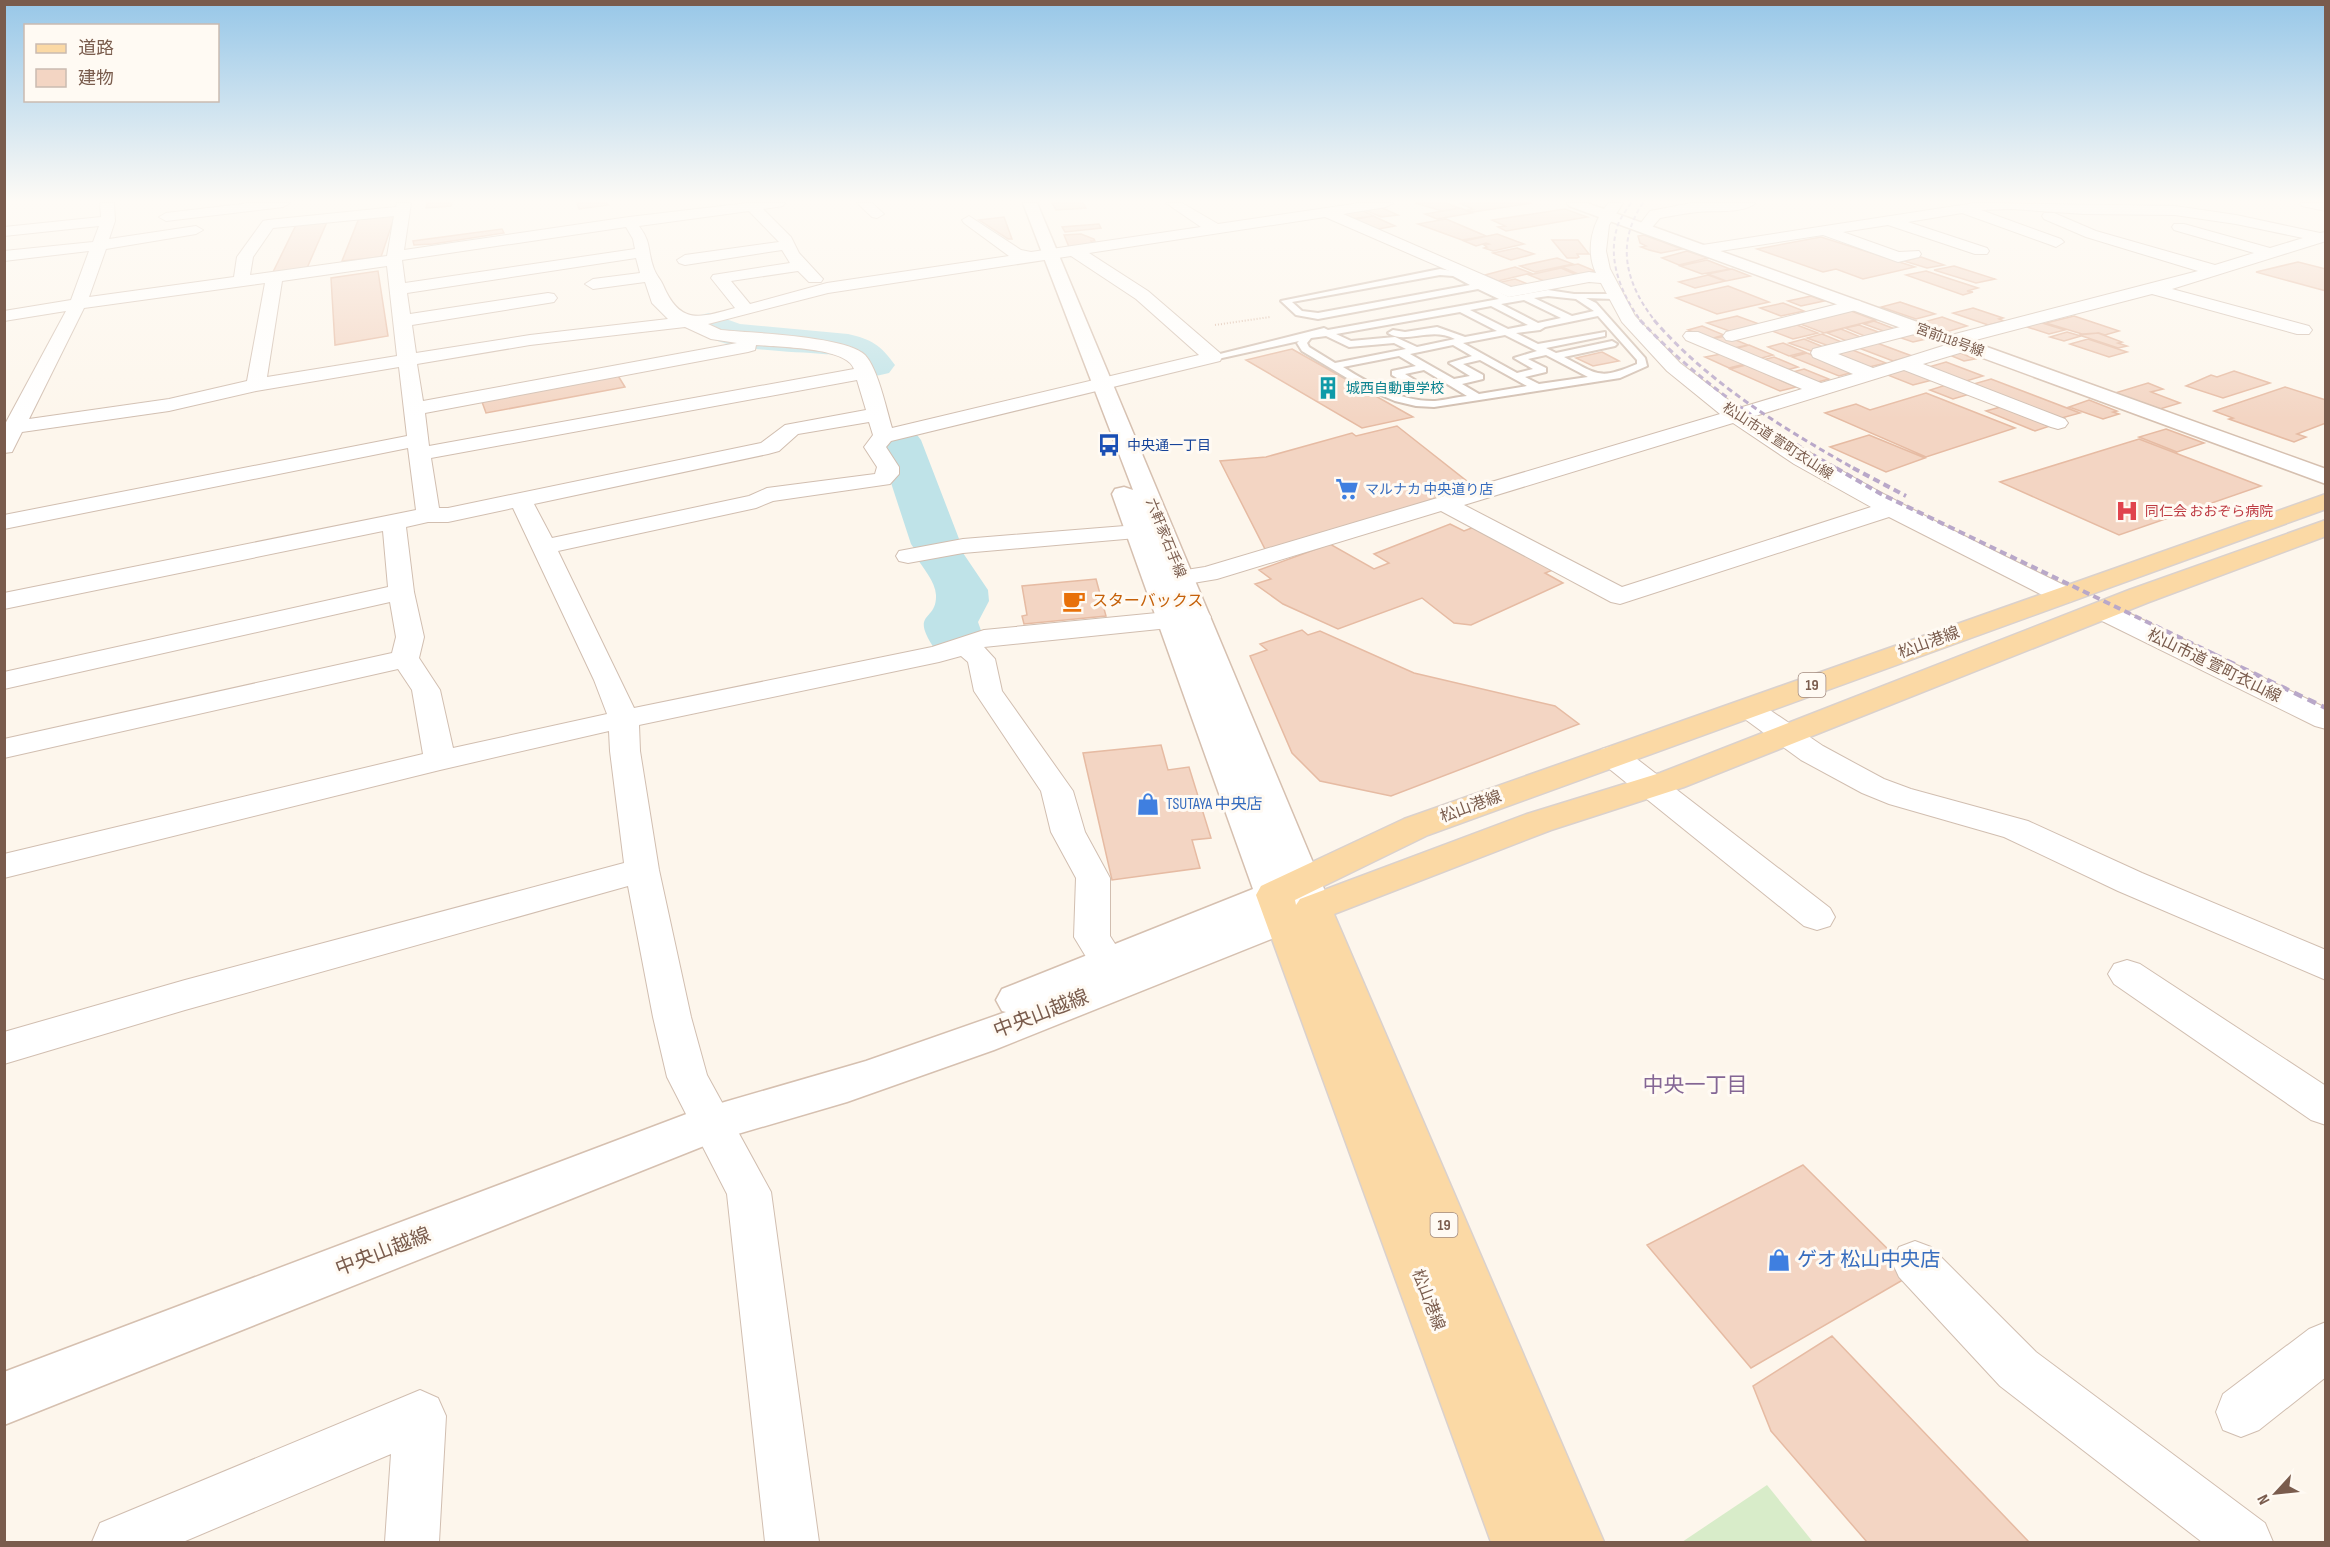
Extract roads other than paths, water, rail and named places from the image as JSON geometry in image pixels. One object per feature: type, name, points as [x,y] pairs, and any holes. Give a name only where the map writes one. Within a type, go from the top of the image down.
[{"type":"main road","name":"六軒家石手線","points":[[1059,275],[1093,385],[1294,901]]},
{"type":"main road","name":"宮前118号線","points":[[1773,275],[2325,477]]},
{"type":"main road","name":"松山港線","points":[[1294,901],[1416,827],[2325,501]]},
{"type":"main road","name":"松山港線","points":[[1294,901],[1651,787],[2325,527]]},
{"type":"main road","name":"松山港線","points":[[1294,901],[1520,1542]]},
{"type":"main road","name":"中央山越線","points":[[4,1399],[713,1123],[763,1106],[864,1079],[1001,1030],[1115,973],[1294,901]]},
{"type":"main road","name":"19","points":[[1294,901],[1575,1542]]},
{"type":"street","points":[[8,438],[78,304],[87,275]]},
{"type":"street","points":[[241,282],[242,275]]},
{"type":"street","points":[[4,316],[281,275]]},
{"type":"street","points":[[397,275],[428,515]]},
{"type":"street","points":[[398,289],[489,275]]},
{"type":"street","points":[[738,275],[719,278],[746,310]]},
{"type":"street","points":[[812,275],[828,288]]},
{"type":"street","points":[[8,438],[256,385],[591,331],[718,318],[828,288],[915,275]]},
{"type":"street","points":[[1098,275],[1142,295],[1213,357]]},
{"type":"street","points":[[1471,275],[1509,292],[1589,277],[1609,287]]},
{"type":"street","name":"松山市道 萱町衣山線","points":[[1605,275],[1609,287],[1634,328],[1657,353],[1689,381],[1737,416],[1833,477],[2063,595]]},
{"type":"street","points":[[2155,275],[2178,282]]},
{"type":"street","points":[[1169,580],[1208,574],[1737,416],[1956,348],[1962,338],[2202,275]]},
{"type":"street","points":[[593,284],[650,276],[661,303],[667,310],[717,335],[840,348],[856,357],[864,373],[884,436]]},
{"type":"street","points":[[256,385],[274,277]]},
{"type":"street","points":[[2152,289],[2303,330]]},
{"type":"street","points":[[402,321],[548,298]]},
{"type":"street","points":[[1732,336],[1854,305]]},
{"type":"street","points":[[1870,374],[1820,353],[1916,328]]},
{"type":"street","points":[[1692,336],[1820,390]]},
{"type":"street","points":[[413,410],[771,341]]},
{"type":"street","points":[[544,547],[756,501],[767,495],[882,479],[888,474],[888,467],[875,447],[884,436],[1213,357]]},
{"type":"street","points":[[1903,363],[2058,423]]},
{"type":"street","points":[[4,522],[418,447],[864,373]]},
{"type":"street","points":[[4,601],[428,515],[448,515],[768,448],[777,443],[783,433],[792,429],[877,414]]},
{"type":"street","points":[[521,500],[608,680],[624,719],[625,751],[642,870],[672,1017],[687,1077],[748,1192],[792,1542]]},
{"type":"street","points":[[1443,503],[1620,596],[1892,508]]},
{"type":"street","points":[[394,522],[401,592],[410,637],[405,659]]},
{"type":"street","points":[[908,556],[963,546],[1150,531]]},
{"type":"street","points":[[4,681],[401,592]]},
{"type":"street","name":"松山市道 萱町衣山線","points":[[2103,611],[2325,720]]},
{"type":"street","points":[[4,866],[440,760],[624,719],[939,654],[984,638],[1185,619]]},
{"type":"street","points":[[965,645],[981,659],[988,691],[1057,791],[1068,832],[1093,878],[1092,937],[1115,973]]},
{"type":"street","points":[[4,749],[405,659]]},
{"type":"street","points":[[405,659],[419,676],[426,690],[440,760]]},
{"type":"street","points":[[1748,708],[1836,767],[1873,786],[1900,797],[2016,829],[2130,882],[2325,966]]},
{"type":"street","points":[[1613,756],[1817,917]]},
{"type":"street","points":[[4,1048],[185,995],[642,870]]},
{"type":"street","points":[[2127,974],[2325,1108]]},
{"type":"street","points":[[1916,1263],[2018,1369],[2246,1542]]},
{"type":"street","points":[[2241,1412],[2325,1346]]},
{"type":"street","points":[[119,1542],[420,1416],[412,1542]]},
{"type":"lane","points":[[1428,275],[1284,302],[1331,335],[1349,344],[1395,340],[1425,367],[1477,397]]},
{"type":"lane","points":[[1452,275],[1549,331]]},
{"type":"lane","points":[[1412,277],[1432,284],[1453,281],[1475,287]]},
{"type":"lane","points":[[1311,320],[1382,298],[1366,290],[1379,285],[1407,299]]},
{"type":"lane","points":[[1368,304],[1475,287]]},
{"type":"lane","points":[[1519,300],[1548,293],[1565,294],[1609,287]]},
{"type":"lane","points":[[1342,290],[1401,322]]},
{"type":"lane","points":[[1331,335],[1317,344],[1319,348],[1384,395],[1416,404],[1434,404],[1620,375],[1642,366],[1642,360],[1586,300],[1565,294]]},
{"type":"lane","points":[[1213,357],[1308,336],[1331,335],[1464,310],[1493,300]]},
{"type":"lane","points":[[1311,320],[1493,300],[1567,300],[1578,304],[1578,321]]},
{"type":"lane","points":[[1519,300],[1578,321],[1602,333],[1615,348],[1547,352]]},
{"type":"lane","points":[[1502,318],[1565,306]]},
{"type":"lane","points":[[1464,310],[1598,378]]},
{"type":"lane","points":[[1360,370],[1507,332],[1603,316]]},
{"type":"lane","points":[[1461,344],[1549,331],[1578,321]]},
{"type":"lane","points":[[1380,326],[1409,336],[1441,330],[1481,357],[1538,388]]},
{"type":"lane","points":[[1515,376],[1542,370],[1519,358],[1547,352],[1602,333]]},
{"type":"lane","points":[[1308,336],[1302,343],[1305,349],[1335,366],[1360,370],[1398,391],[1422,398],[1615,368],[1625,362]]},
{"type":"lane","points":[[1347,368],[1401,353],[1414,355]]},
{"type":"lane","points":[[1452,382],[1479,377],[1454,363],[1481,357]]},
{"type":"lane","points":[[1398,391],[1419,387],[1396,373],[1425,367]]},
{"type":"waterway","points":[[709,324],[733,334],[848,345],[860,349],[875,365]]},
{"type":"waterway","points":[[899,440],[936,544]]},
{"type":"waterway","points":[[941,557],[959,584],[963,596],[950,626],[956,639]]},
{"type":"railway","points":[[1618,275],[1622,289],[1641,321]]},
{"type":"railway","points":[[1630,275],[1637,293],[1655,321]]},
{"type":"railway","points":[[1654,320],[1698,364],[1748,403],[1801,438],[1855,469]]},
{"type":"railway","points":[[1641,321],[1685,363],[1733,402],[1838,469]]},
{"type":"railway","points":[[1836,468],[1881,494],[2216,655]]},
{"type":"railway","points":[[1853,468],[1906,496]]},
{"type":"railway","points":[[2213,654],[2326,708]]},
{"type":"place","name":"城西自動車学校","points":[[1328,388]]},
{"type":"place","name":"中央通一丁目","points":[[1109,445]]},
{"type":"place","name":"マルナカ 中央道り店","points":[[1347,489]]},
{"type":"place","name":"同仁会 おおぞら病院","points":[[2127,511]]},
{"type":"place","name":"スターバックス","points":[[1074,601]]},
{"type":"place","name":"TSUTAYA 中央店","points":[[1148,804]]},
{"type":"place","name":"ゲオ 松山中央店","points":[[1779,1260]]},
{"type":"district","name":"中央一丁目","points":[[1695,1085]]}]
